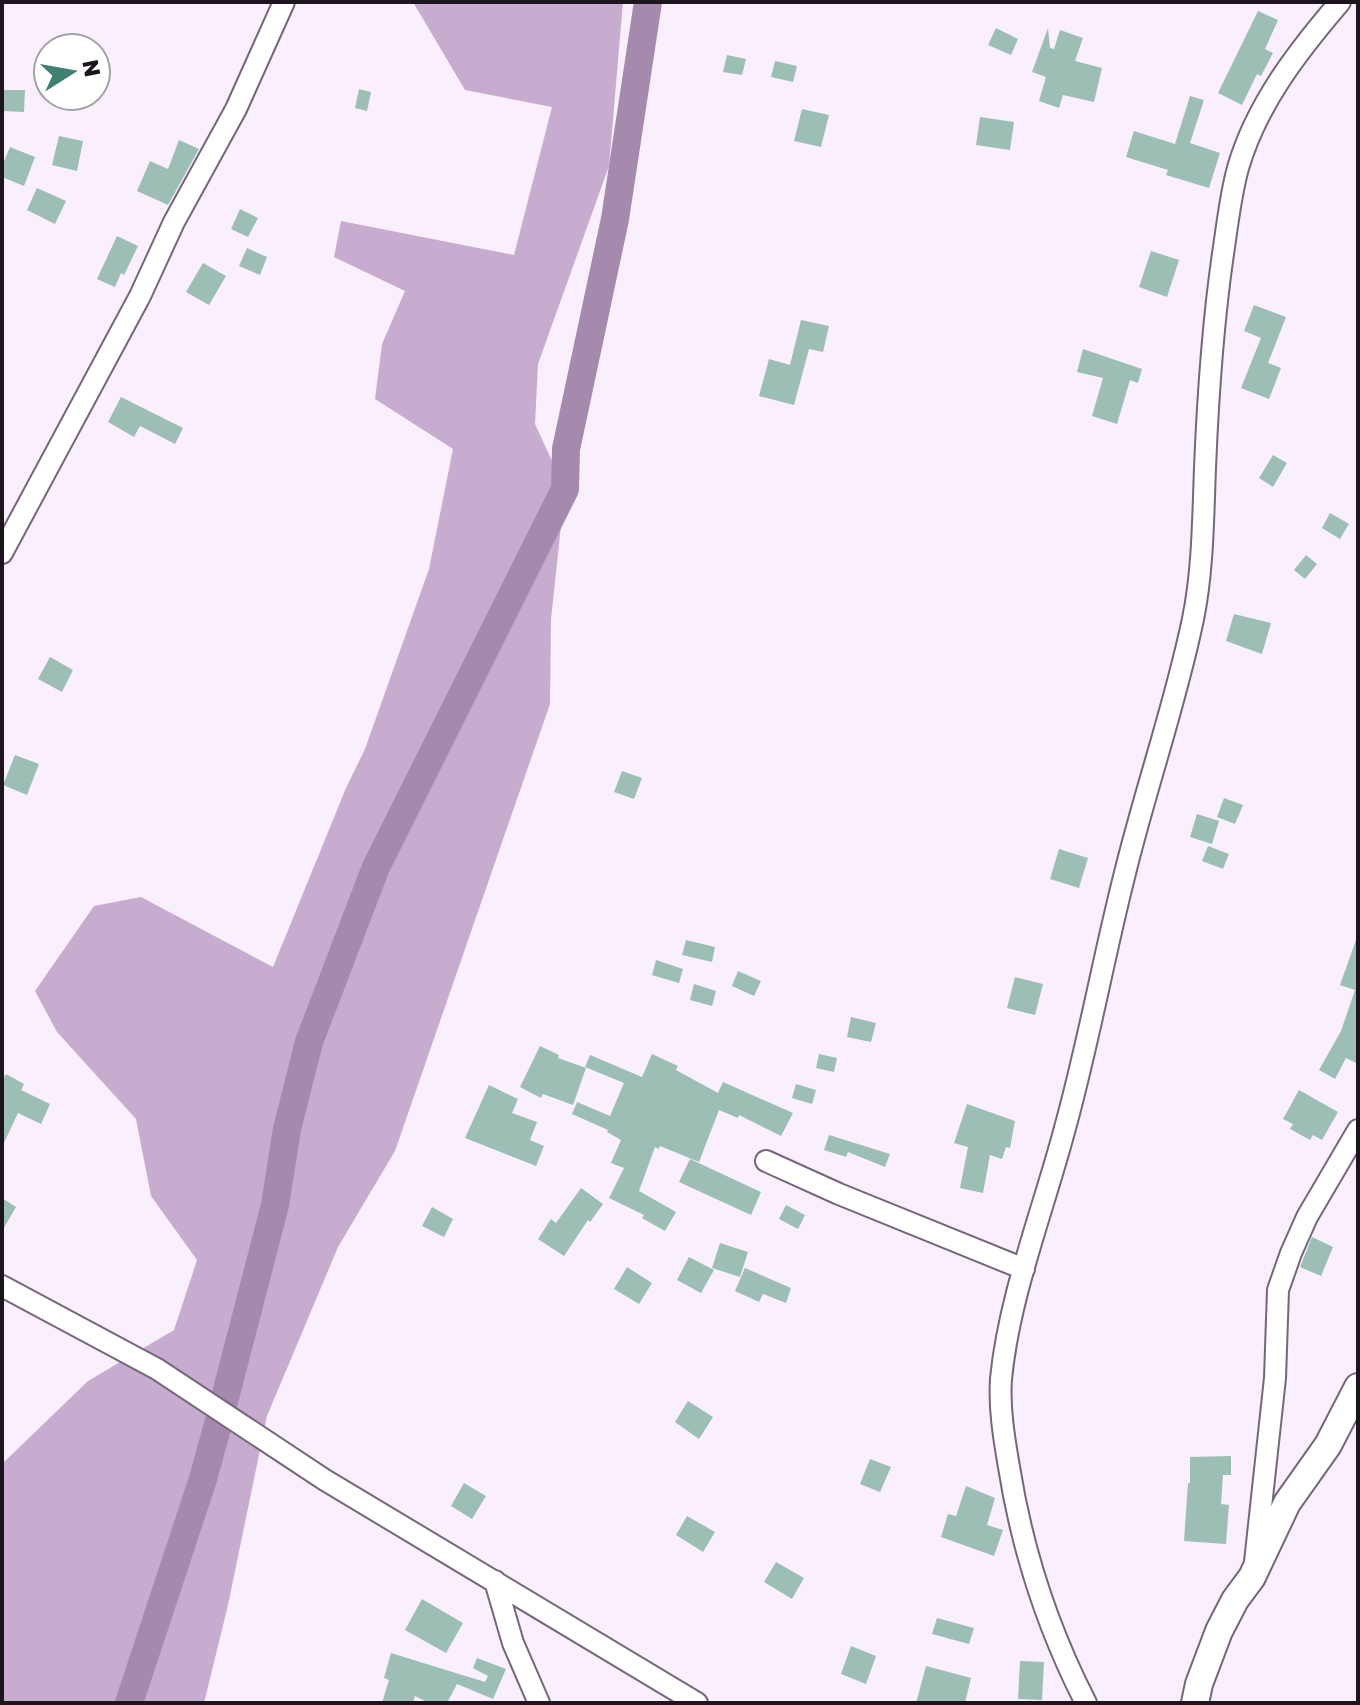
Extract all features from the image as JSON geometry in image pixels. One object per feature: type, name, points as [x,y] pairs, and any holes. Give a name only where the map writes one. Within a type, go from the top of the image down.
[{"type":"main road","points":[[1195,1703],[1219,1631],[1235,1600],[1252,1577],[1287,1503],[1328,1445],[1358,1387]]},
{"type":"street","points":[[2,553],[236,109],[284,2]]},
{"type":"street","points":[[1086,1703],[1066,1665],[1035,1579],[1015,1505],[1001,1420],[1001,1380],[1024,1269],[1068,1120],[1124,876],[1186,656],[1197,601],[1211,357],[1219,278],[1238,169],[1254,122],[1305,44],[1340,2]]},
{"type":"street","points":[[1252,1577],[1271,1422],[1278,1290],[1307,1217],[1358,1130]]},
{"type":"street","points":[[766,1161],[1024,1269]]},
{"type":"street","points":[[2,1286],[157,1369],[325,1480],[697,1703]]},
{"type":"street","points":[[495,1581],[513,1643],[539,1703]]},
{"type":"shaded area","points":[[413,2],[623,2],[609,166],[538,364],[535,424],[565,489],[551,619],[550,704],[395,1151],[338,1247],[267,1416],[228,1605],[204,1703],[2,1703],[2,1464],[88,1381],[174,1330],[197,1260],[151,1196],[136,1119],[57,1032],[35,991],[94,906],[141,897],[273,967],[365,749],[429,569],[453,449],[375,399],[382,344],[405,291],[334,257],[341,221],[514,255],[552,107],[465,90]]},
{"type":"building","points":[[1258,11],[1278,20],[1265,49],[1273,53],[1261,76],[1257,74],[1242,105],[1218,93]]},
{"type":"building","points":[[996,28],[1018,39],[1011,55],[988,45]]},
{"type":"building","points":[[1048,28],[1050,48],[1054,49],[1060,30],[1083,38],[1075,61],[1102,68],[1094,102],[1063,95],[1059,108],[1039,101],[1046,77],[1032,72]]},
{"type":"building","points":[[727,55],[746,59],[742,75],[723,72]]},
{"type":"building","points":[[775,61],[797,66],[793,82],[771,77]]},
{"type":"building","points":[[359,89],[371,92],[367,111],[355,108]]},
{"type":"building","points":[[2,90],[25,90],[24,112],[2,111]]},
{"type":"building","points":[[1190,96],[1204,100],[1190,143],[1220,153],[1209,188],[1166,175],[1168,170],[1126,157],[1134,131],[1175,144]]},
{"type":"building","points":[[802,109],[829,115],[821,147],[794,141]]},
{"type":"building","points":[[980,117],[1014,122],[1010,150],[976,145]]},
{"type":"building","points":[[59,136],[83,141],[77,171],[52,165]]},
{"type":"building","points":[[179,140],[199,149],[168,205],[137,191],[150,161],[168,169]]},
{"type":"building","points":[[10,147],[35,157],[24,186],[2,177],[2,166]]},
{"type":"building","points":[[37,188],[66,201],[55,224],[27,210]]},
{"type":"building","points":[[240,209],[258,218],[248,237],[231,229]]},
{"type":"building","points":[[117,236],[138,246],[115,287],[97,279]]},
{"type":"building","points":[[247,248],[267,257],[260,275],[239,266]]},
{"type":"building","points":[[1151,251],[1179,260],[1167,297],[1139,287]]},
{"type":"building","points":[[203,263],[226,276],[209,305],[186,292]]},
{"type":"building","points":[[1254,305],[1286,317],[1268,363],[1281,368],[1269,399],[1241,388],[1261,338],[1244,331]]},
{"type":"building","points":[[801,320],[829,326],[823,352],[809,349],[794,405],[759,396],[769,359],[790,365]]},
{"type":"building","points":[[1083,349],[1142,369],[1138,383],[1130,380],[1117,424],[1092,416],[1103,378],[1077,372]]},
{"type":"building","points":[[121,397],[183,428],[175,444],[140,426],[134,437],[108,422]]},
{"type":"building","points":[[1273,455],[1287,463],[1273,487],[1259,478]]},
{"type":"building","points":[[1330,513],[1349,524],[1340,539],[1322,528]]},
{"type":"building","points":[[1306,555],[1317,564],[1305,579],[1294,570]]},
{"type":"building","points":[[1234,614],[1271,623],[1262,654],[1226,641]]},
{"type":"building","points":[[50,657],[73,670],[62,692],[38,679]]},
{"type":"building","points":[[15,755],[39,764],[27,795],[3,785]]},
{"type":"building","points":[[622,771],[642,778],[634,799],[614,792]]},
{"type":"building","points":[[1224,798],[1243,805],[1235,824],[1217,817]]},
{"type":"building","points":[[1197,814],[1219,821],[1212,844],[1190,837]]},
{"type":"building","points":[[1208,846],[1229,854],[1223,869],[1202,861]]},
{"type":"building","points":[[1059,849],[1088,858],[1079,888],[1050,879]]},
{"type":"building","points":[[686,940],[715,947],[712,962],[682,955]]},
{"type":"building","points":[[1356,940],[1358,1064],[1346,1058],[1335,1079],[1319,1070],[1341,1031],[1355,990],[1340,985]]},
{"type":"building","points":[[656,960],[683,969],[679,983],[652,975]]},
{"type":"building","points":[[738,971],[761,981],[754,996],[732,986]]},
{"type":"building","points":[[1015,977],[1043,984],[1035,1015],[1007,1008]]},
{"type":"building","points":[[694,984],[716,991],[712,1006],[690,1000]]},
{"type":"building","points":[[851,1017],[876,1023],[871,1042],[847,1037]]},
{"type":"building","points":[[540,1046],[559,1055],[558,1058],[586,1068],[573,1105],[543,1094],[541,1098],[520,1087]]},
{"type":"building","points":[[652,1054],[678,1066],[676,1070],[718,1093],[723,1082],[793,1113],[781,1136],[739,1115],[738,1118],[719,1110],[699,1162],[660,1146],[659,1149],[655,1147],[639,1191],[676,1212],[665,1231],[642,1218],[644,1215],[609,1198],[624,1168],[611,1163],[621,1140],[608,1130],[572,1114],[577,1102],[610,1116],[624,1083],[585,1067],[590,1055],[642,1077]]},
{"type":"building","points":[[819,1054],[837,1058],[834,1072],[816,1068]]},
{"type":"building","points":[[6,1074],[24,1084],[21,1090],[50,1104],[41,1124],[18,1113],[2,1147],[2,1081]]},
{"type":"building","points":[[796,1084],[816,1090],[812,1104],[792,1098]]},
{"type":"building","points":[[489,1085],[518,1099],[512,1113],[537,1122],[530,1140],[544,1146],[536,1166],[465,1138]]},
{"type":"building","points":[[1299,1090],[1338,1112],[1322,1140],[1313,1135],[1310,1140],[1290,1129],[1293,1124],[1283,1119]]},
{"type":"building","points":[[967,1104],[1015,1121],[1010,1148],[1006,1147],[1002,1159],[990,1155],[983,1193],[960,1188],[968,1147],[954,1143]]},
{"type":"building","points":[[829,1135],[890,1154],[885,1167],[848,1152],[846,1157],[824,1150]]},
{"type":"building","points":[[690,1159],[761,1192],[751,1215],[679,1182]]},
{"type":"building","points":[[581,1188],[603,1204],[590,1222],[588,1220],[564,1256],[538,1239],[551,1219],[556,1223]]},
{"type":"building","points":[[2,1198],[16,1207],[2,1231]]},
{"type":"building","points":[[786,1205],[805,1215],[798,1229],[779,1219]]},
{"type":"building","points":[[432,1207],[453,1219],[444,1237],[422,1226]]},
{"type":"building","points":[[1312,1237],[1333,1247],[1321,1276],[1300,1267]]},
{"type":"building","points":[[720,1243],[748,1252],[740,1277],[712,1268]]},
{"type":"building","points":[[689,1257],[714,1270],[701,1293],[677,1280]]},
{"type":"building","points":[[627,1267],[652,1283],[639,1304],[614,1289]]},
{"type":"building","points":[[745,1268],[791,1288],[786,1303],[763,1294],[759,1302],[735,1291]]},
{"type":"building","points":[[688,1401],[713,1417],[699,1439],[675,1422]]},
{"type":"building","points":[[1231,1456],[1231,1475],[1223,1475],[1221,1504],[1229,1505],[1226,1544],[1184,1541],[1190,1457]]},
{"type":"building","points":[[870,1459],[891,1467],[880,1492],[860,1484]]},
{"type":"building","points":[[464,1483],[486,1496],[472,1519],[451,1506]]},
{"type":"building","points":[[966,1486],[995,1498],[987,1525],[1003,1530],[994,1556],[941,1537],[948,1514],[956,1516]]},
{"type":"building","points":[[687,1516],[715,1532],[703,1552],[676,1535]]},
{"type":"building","points":[[776,1562],[804,1578],[792,1599],[764,1582]]},
{"type":"building","points":[[422,1599],[463,1623],[446,1653],[405,1630]]},
{"type":"building","points":[[937,1618],[974,1628],[969,1644],[932,1634]]},
{"type":"building","points":[[851,1646],[876,1656],[866,1684],[841,1674]]},
{"type":"building","points":[[391,1653],[485,1682],[488,1676],[473,1668],[477,1658],[506,1669],[493,1699],[457,1684],[447,1703],[429,1703],[415,1696],[413,1703],[382,1703],[389,1680],[384,1678]]},
{"type":"building","points":[[1020,1661],[1044,1662],[1042,1700],[1018,1699]]},
{"type":"building","points":[[926,1666],[971,1678],[965,1703],[916,1703]]},
{"type":"waterway","points":[[129,1703],[203,1479],[221,1413],[275,1205],[287,1129],[309,1042],[376,867],[565,489],[566,449],[615,219],[648,2]]}]
